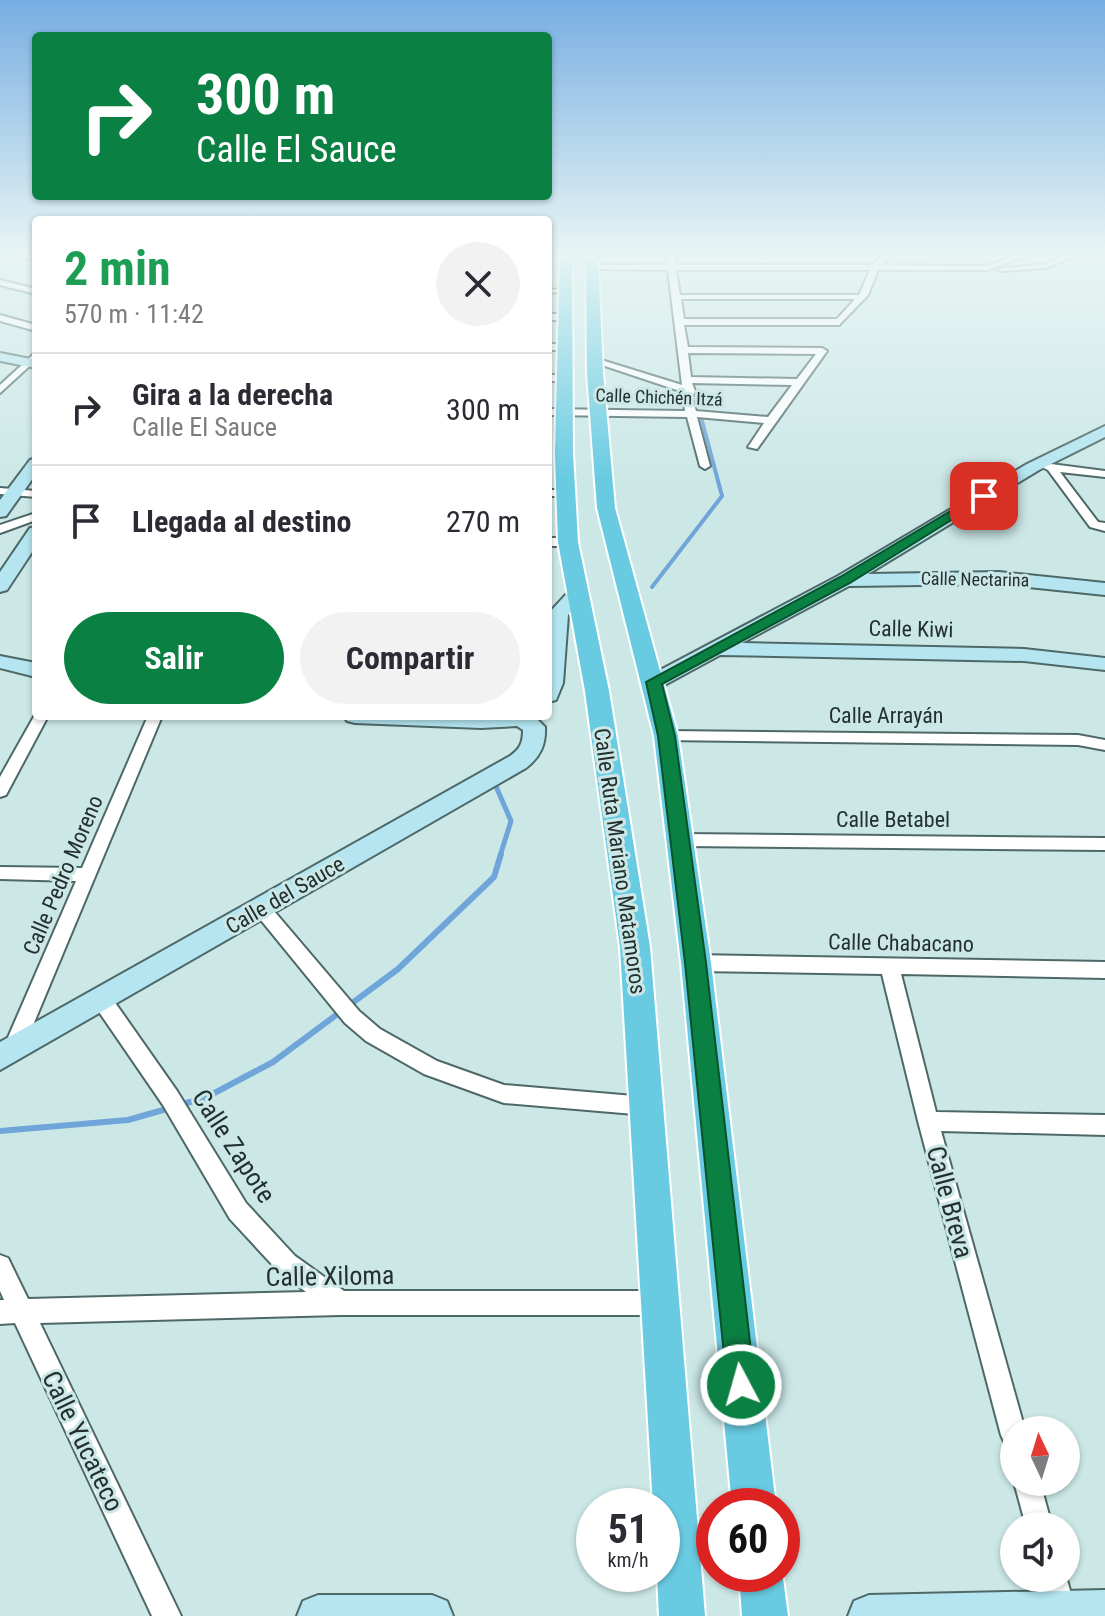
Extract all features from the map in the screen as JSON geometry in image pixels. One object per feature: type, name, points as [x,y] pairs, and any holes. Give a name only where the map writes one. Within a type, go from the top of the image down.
[{"type":"main road","name":"Calle Ruta Mariano Matamoros","points":[[565,327],[565,412],[556,453],[558,542],[578,593],[597,691],[635,947],[682,1616]]},
{"type":"main road","points":[[594,327],[606,508],[666,736],[696,963],[752,1488]]},
{"type":"main road","points":[[566,386],[586,396],[598,407]]},
{"type":"main road","points":[[559,495],[584,509],[606,508]]},
{"type":"main road","points":[[763,1592],[765,1616]]},
{"type":"street","points":[[679,327],[689,386],[687,398],[705,466]]},
{"type":"street","points":[[552,347],[565,347]]},
{"type":"street","points":[[682,350],[822,351],[802,382],[769,420],[753,447]]},
{"type":"street","points":[[0,357],[32,361]]},
{"type":"street","points":[[595,361],[689,386],[802,382]]},
{"type":"street","points":[[0,390],[32,362]]},
{"type":"street","points":[[552,380],[566,386]]},
{"type":"street","name":"Calle Chichén Itzá","points":[[552,412],[598,407],[769,420]]},
{"type":"street","points":[[654,682],[845,580],[1105,431]]},
{"type":"street","points":[[1042,467],[1105,474]]},
{"type":"street","points":[[1042,467],[1100,526]]},
{"type":"street","points":[[0,512],[6,493],[32,469]]},
{"type":"street","points":[[6,493],[32,494]]},
{"type":"street","points":[[0,529],[32,517]]},
{"type":"street","points":[[0,586],[32,538]]},
{"type":"street","name":"Calle Nectarina","points":[[845,580],[999,578],[1105,589]]},
{"type":"street","points":[[552,683],[558,614],[578,593]]},
{"type":"street","points":[[0,646],[32,653]]},
{"type":"street","name":"Calle Kiwi","points":[[715,649],[1024,655],[1105,664]]},
{"type":"street","points":[[0,662],[32,669]]},
{"type":"street","points":[[0,791],[39,720]]},
{"type":"street","name":"Calle Pedro Moreno","points":[[6,1054],[153,720]]},
{"type":"street","points":[[456,720],[492,720]]},
{"type":"street","name":"Calle del Sauce","points":[[6,1054],[531,752],[536,739],[534,727],[526,720]]},
{"type":"street","name":"Calle Arrayán","points":[[666,736],[1078,740],[1105,745]]},
{"type":"street","name":"Calle Betabel","points":[[680,840],[1105,844]]},
{"type":"street","points":[[0,873],[87,875]]},
{"type":"street","points":[[262,909],[352,1017],[373,1035],[431,1068],[504,1094],[646,1106]]},
{"type":"street","name":"Calle Chabacano","points":[[696,963],[1105,970]]},
{"type":"street","name":"Calle Breva","points":[[890,967],[928,1121],[1009,1416]]},
{"type":"street","name":"Calle Zapote","points":[[102,1000],[170,1098],[238,1211],[287,1264],[340,1303]]},
{"type":"street","points":[[928,1121],[1105,1125]]},
{"type":"street","name":"Calle Yucateco","points":[[0,1266],[10,1312],[167,1616]]},
{"type":"street","name":"Calle Xiloma","points":[[10,1312],[340,1303],[660,1303]]},
{"type":"street","points":[[869,1616],[1059,1602],[1105,1611]]},
{"type":"street","points":[[318,1616],[432,1616]]},
{"type":"waterway","points":[[652,587],[722,496],[702,421]]},
{"type":"waterway","points":[[495,784],[511,821],[500,856]]},
{"type":"waterway","points":[[179,1105],[205,1098],[273,1062],[398,969],[494,877],[501,854]]},
{"type":"waterway","points":[[0,1131],[128,1120],[170,1108]]},
{"type":"route","points":[[741,1385],[696,963],[666,736],[654,682],[845,580],[984,496]]}]
